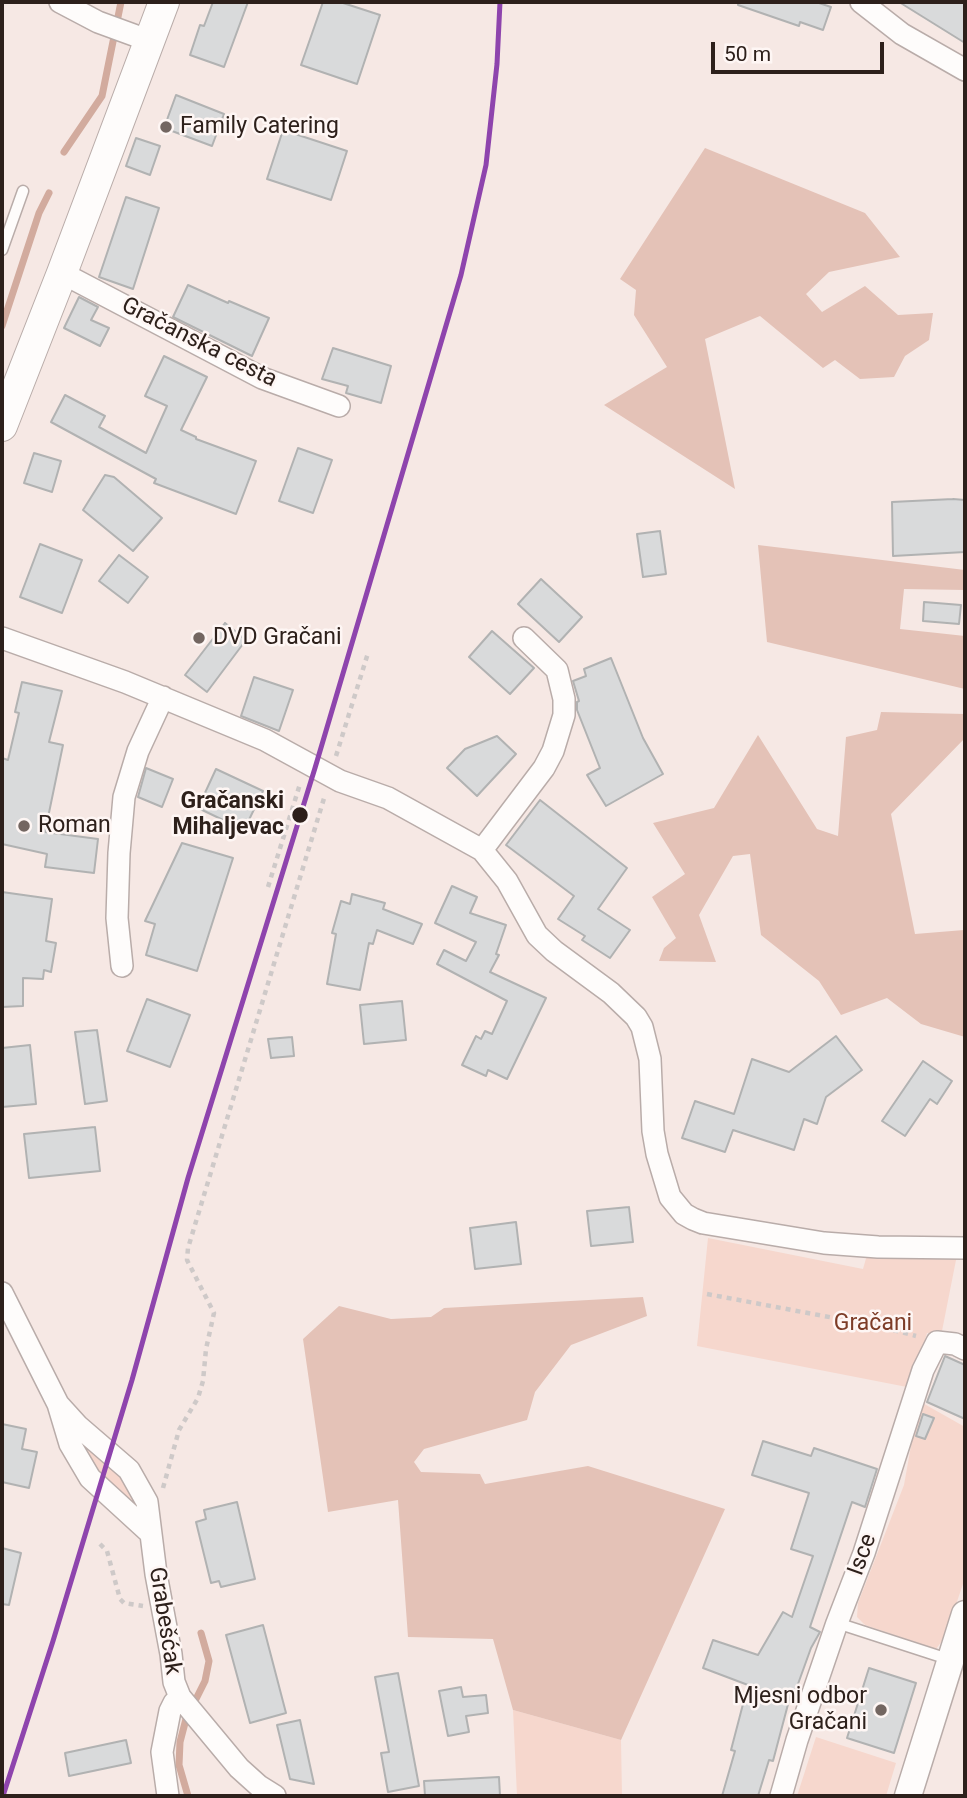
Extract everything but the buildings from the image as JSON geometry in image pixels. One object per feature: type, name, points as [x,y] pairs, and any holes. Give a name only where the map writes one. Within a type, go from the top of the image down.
[{"type":"main road","points":[[2,426],[62,273],[137,36],[164,2]]},
{"type":"street","points":[[60,2],[98,22],[137,36]]},
{"type":"street","points":[[861,2],[902,34],[965,70]]},
{"type":"street","name":"Gračanska cesta","points":[[62,273],[262,378],[339,406]]},
{"type":"street","points":[[2,638],[85,666],[265,740],[331,776],[388,798],[481,850],[507,881],[537,935],[554,951],[611,993],[636,1017],[642,1027],[650,1059],[653,1131],[657,1154],[670,1197],[684,1214],[703,1223],[824,1244],[965,1248]]},
{"type":"street","points":[[481,850],[544,768],[553,751],[564,715],[564,699],[557,670],[524,638]]},
{"type":"street","points":[[122,966],[117,918],[124,797],[138,751],[163,697]]},
{"type":"street","name":"Grabešćak","points":[[2,1293],[58,1404],[70,1444],[90,1478],[149,1523]]},
{"type":"street","points":[[937,1342],[954,1344],[965,1349]]},
{"type":"street","name":"Isce","points":[[781,1796],[797,1740],[880,1506],[923,1370],[937,1342]]},
{"type":"street","name":"Grabešćak","points":[[58,1404],[78,1426],[129,1470],[147,1502],[174,1682],[189,1708],[239,1768],[275,1796]]},
{"type":"street","points":[[908,1796],[965,1614]]},
{"type":"street","points":[[168,1796],[162,1752],[170,1712],[174,1703],[189,1708]]},
{"type":"lane","points":[[2,250],[23,191]]},
{"type":"lane","points":[[837,1623],[951,1660]]},
{"type":"path","points":[[149,1523],[159,1500],[179,1430],[198,1398],[214,1313],[187,1260],[188,1248],[368,653]]},
{"type":"path","points":[[268,887],[300,786]]},
{"type":"path","points":[[707,1294],[882,1327],[937,1342]]},
{"type":"path","points":[[100,1544],[107,1551],[120,1599],[124,1603],[145,1606],[163,1614]]},
{"type":"green space","name":"Gračani","points":[[708,1238],[863,1269],[867,1255],[957,1255],[941,1336],[927,1333],[912,1388],[697,1346]]},
{"type":"green space","points":[[919,1401],[965,1427],[965,1578],[945,1637],[936,1649],[865,1625],[857,1617],[858,1603],[904,1485]]},
{"type":"green space","points":[[82,1443],[121,1473],[135,1493],[139,1512],[95,1473]]},
{"type":"green space","points":[[513,1710],[621,1740],[622,1796],[517,1796]]},
{"type":"green space","points":[[816,1737],[896,1763],[886,1796],[797,1796]]},
{"type":"shaded area","points":[[705,148],[865,213],[900,257],[829,272],[806,294],[822,312],[865,286],[898,315],[933,313],[929,340],[905,356],[894,377],[860,379],[835,360],[823,368],[760,316],[705,339],[735,489],[604,405],[667,367],[634,315],[636,290],[620,279]]},
{"type":"shaded area","points":[[758,545],[965,570],[965,590],[904,589],[900,629],[965,636],[965,689],[767,642]]},
{"type":"shaded area","points":[[881,712],[965,714],[965,738],[891,814],[915,934],[964,930],[965,1037],[921,1024],[887,998],[841,1015],[819,981],[761,935],[750,854],[733,856],[699,915],[716,962],[659,961],[664,948],[676,938],[652,897],[685,874],[653,823],[714,808],[758,735],[817,829],[838,836],[846,737],[877,730]]},
{"type":"shaded area","points":[[643,1297],[647,1316],[571,1345],[535,1392],[527,1420],[424,1449],[414,1462],[421,1472],[480,1474],[485,1484],[588,1466],[725,1509],[621,1740],[513,1710],[493,1639],[408,1637],[398,1500],[328,1512],[303,1339],[339,1306],[391,1319],[431,1317],[444,1308]]},
{"type":"waterway","points":[[64,152],[102,96],[121,2]]},
{"type":"waterway","points":[[2,326],[39,213],[49,193]]},
{"type":"waterway","points":[[188,1796],[179,1765],[180,1742],[186,1719],[205,1681],[209,1661],[201,1633]]},
{"type":"transit line","points":[[3,1796],[132,1380],[188,1178],[315,768],[461,275],[486,165],[497,64],[500,2]]},
{"type":"place","name":"Family Catering","points":[[166,127]]},
{"type":"place","name":"DVD Gračani","points":[[199,638]]},
{"type":"place","name":"Gračanski Mihaljevac","points":[[300,815]]},
{"type":"place","name":"Roman","points":[[24,826]]},
{"type":"place","name":"Mjesni odbor Gračani","points":[[881,1710]]}]
